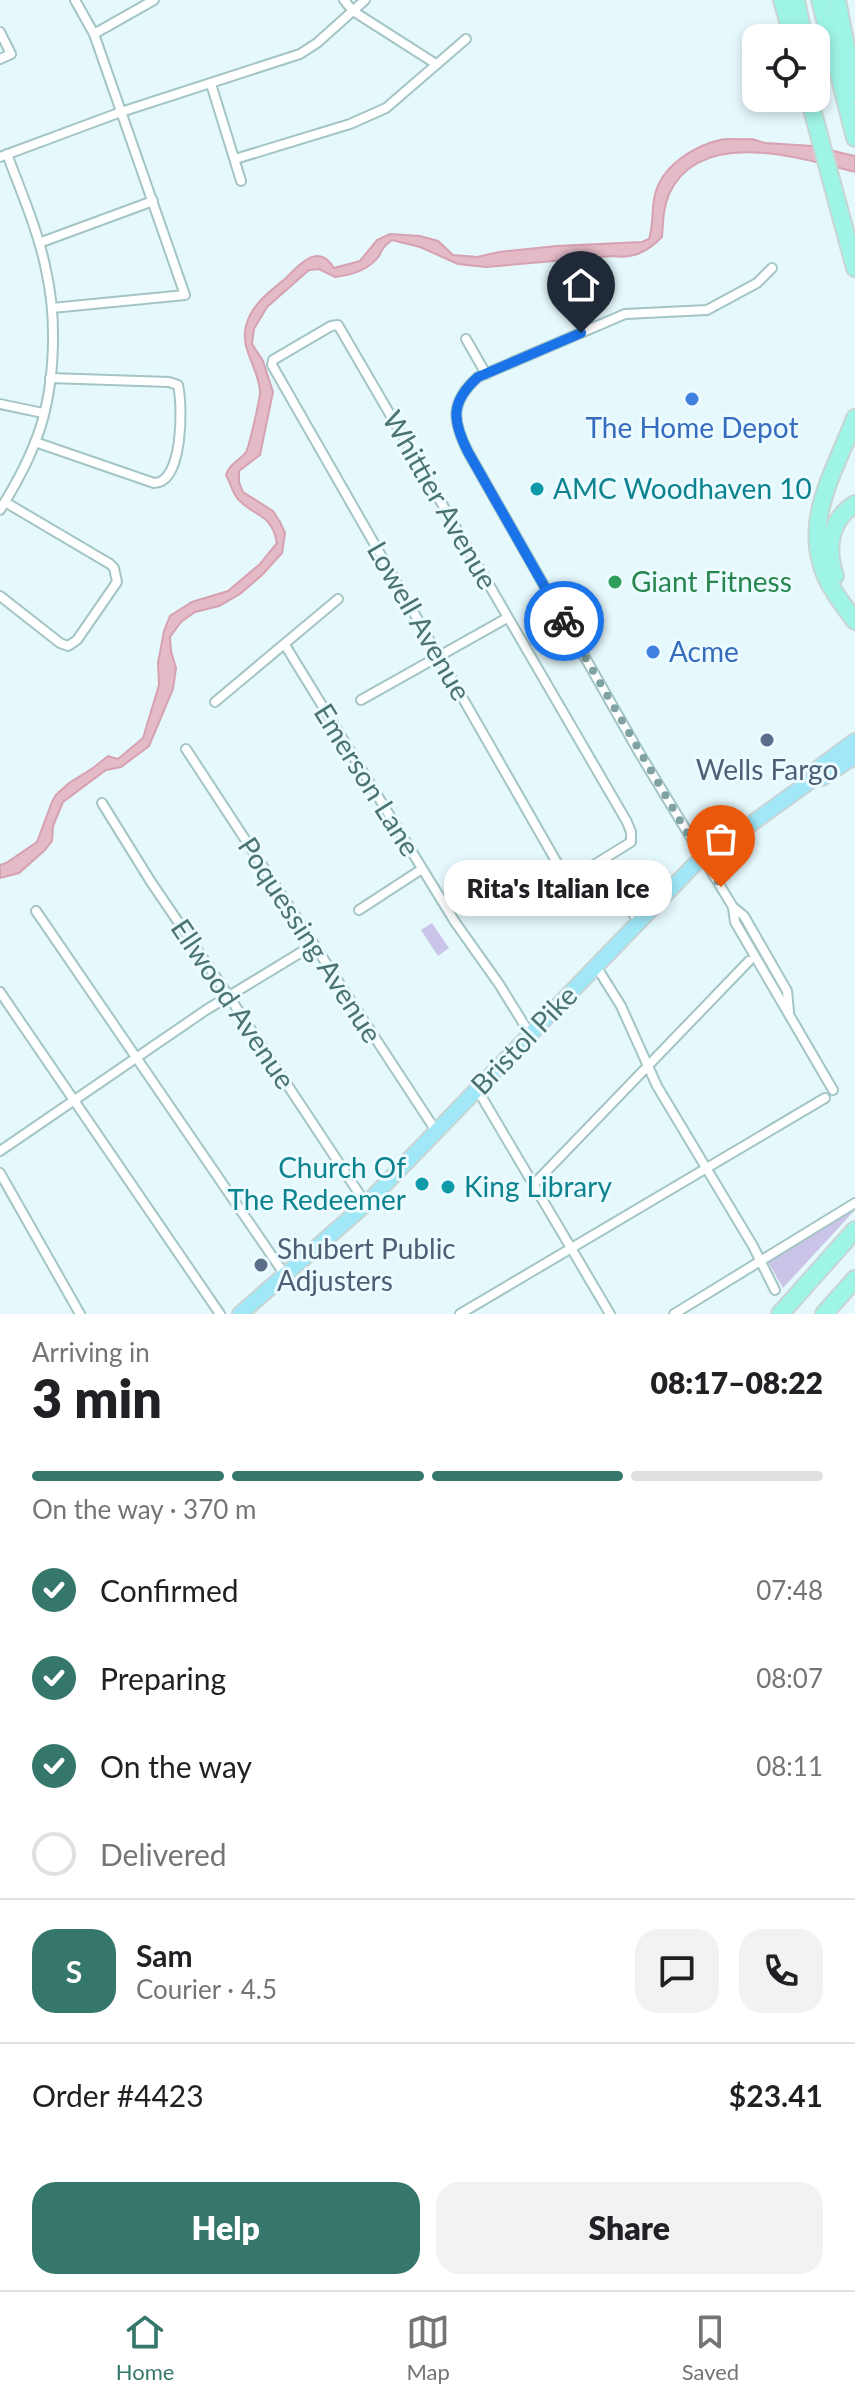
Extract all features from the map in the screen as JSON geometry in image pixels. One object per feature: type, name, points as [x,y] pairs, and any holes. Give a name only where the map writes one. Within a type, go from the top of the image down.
[{"type":"highway","points":[[782,0],[789,24]]},
{"type":"highway","points":[[796,0],[801,24]]},
{"type":"highway","points":[[824,0],[855,93]]},
{"type":"highway","points":[[824,0],[855,138]]},
{"type":"highway","points":[[814,112],[855,248]]},
{"type":"highway","points":[[820,112],[825,146]]},
{"type":"highway","points":[[832,170],[855,268]]},
{"type":"highway","points":[[855,418],[822,500],[817,534],[818,552],[827,579],[855,621]]},
{"type":"highway","points":[[855,504],[836,523],[830,548],[837,581],[855,608]]},
{"type":"highway","points":[[780,1314],[855,1230]]},
{"type":"highway","points":[[824,1314],[855,1279]]},
{"type":"main road","name":"Bristol Pike","points":[[240,1314],[366,1204],[703,857],[815,777],[817,769],[855,741]]},
{"type":"main road","name":"Bristol Pike","points":[[815,777],[822,778],[855,756]]},
{"type":"street","points":[[52,308],[185,295],[94,34],[75,0]]},
{"type":"street","points":[[94,34],[154,0]]},
{"type":"street","points":[[344,0],[353,11],[436,64]]},
{"type":"street","points":[[0,596],[55,640],[68,646],[77,640],[117,582],[117,575],[110,564],[2,506],[35,442],[43,413],[50,378],[52,308],[39,243],[4,156],[121,112],[300,54],[317,43],[365,0]]},
{"type":"street","points":[[0,32],[11,54],[0,59]]},
{"type":"street","points":[[235,159],[386,108],[466,39]]},
{"type":"street","points":[[211,84],[241,181]]},
{"type":"street","points":[[39,243],[153,201]]},
{"type":"street","points":[[772,268],[757,283],[707,310],[625,314],[478,377],[464,389],[455,418],[459,434],[648,768],[733,907],[735,922],[833,1090]]},
{"type":"street","name":"Lowell Avenue","points":[[341,330],[338,325],[331,326],[273,360],[272,365],[567,877],[576,876],[602,861]]},
{"type":"street","name":"Whittier Avenue","points":[[341,330],[627,822],[631,842],[602,861]]},
{"type":"street","points":[[466,339],[486,374]]},
{"type":"street","points":[[35,442],[154,483],[162,483],[169,477],[174,465],[180,430],[178,385],[169,382],[50,378]]},
{"type":"street","points":[[0,404],[43,413]]},
{"type":"street","points":[[215,702],[338,599]]},
{"type":"street","points":[[361,700],[507,618]]},
{"type":"street","name":"Emerson Lane","points":[[285,645],[422,869],[530,1034]]},
{"type":"street","name":"Poquessing Avenue","points":[[186,749],[436,1131]]},
{"type":"street","name":"Ellwood Avenue","points":[[102,803],[151,882],[366,1204]]},
{"type":"street","points":[[602,861],[638,922]]},
{"type":"street","points":[[359,910],[422,869]]},
{"type":"street","points":[[36,911],[285,1275]]},
{"type":"street","points":[[0,1151],[206,1010],[313,945]]},
{"type":"street","points":[[534,1184],[749,961]]},
{"type":"street","points":[[596,966],[621,1006],[648,1068],[775,1290]]},
{"type":"street","points":[[0,992],[220,1314]]},
{"type":"street","points":[[477,1089],[610,1314]]},
{"type":"street","points":[[460,1314],[825,1098]]},
{"type":"street","points":[[0,1173],[80,1314]]},
{"type":"street","points":[[674,1314],[855,1203]]},
{"type":"shaded area","points":[[724,139],[752,139],[765,143],[812,146],[855,156],[855,172],[780,155],[727,153],[703,160],[684,173],[667,199],[662,237],[639,253],[486,267],[458,264],[420,247],[392,240],[370,265],[354,273],[335,277],[319,269],[309,270],[267,307],[254,329],[252,344],[263,361],[273,392],[260,455],[239,471],[239,482],[243,492],[273,511],[280,522],[285,533],[282,553],[240,594],[219,606],[195,612],[181,622],[170,637],[176,668],[173,689],[149,746],[121,767],[106,770],[63,802],[53,826],[52,841],[45,850],[19,873],[0,878],[0,865],[37,842],[56,795],[108,756],[118,759],[143,738],[159,685],[158,663],[170,616],[192,602],[228,591],[260,564],[277,543],[267,520],[238,499],[226,475],[246,452],[258,404],[259,383],[245,335],[248,318],[261,300],[308,258],[321,256],[334,268],[360,261],[377,240],[390,234],[420,236],[438,241],[453,255],[477,257],[557,246],[642,242],[649,239],[658,185],[671,167],[689,153],[710,143]]},
{"type":"shaded area","points":[[432,923],[449,948],[438,956],[421,930]]},
{"type":"shaded area","points":[[855,1210],[783,1288],[768,1262]]},
{"type":"way so far","points":[[564,621],[721,887]]},
{"type":"place","name":"The Home Depot","points":[[692,399]]},
{"type":"place","name":"AMC Woodhaven 10","points":[[537,489]]},
{"type":"place","name":"Giant Fitness","points":[[615,582]]},
{"type":"place","name":"Acme","points":[[653,652]]},
{"type":"place","name":"Wells Fargo","points":[[767,740]]},
{"type":"place","name":"Rita's Italian Ice","points":[[721,887]]},
{"type":"place","name":"Church Of The Redeemer","points":[[422,1184]]},
{"type":"place","name":"King Library","points":[[448,1187]]},
{"type":"place","name":"Shubert Public Adjusters","points":[[261,1265]]},
{"type":"route","points":[[564,621],[468,452],[455,418],[464,389],[478,377],[581,333]]}]
